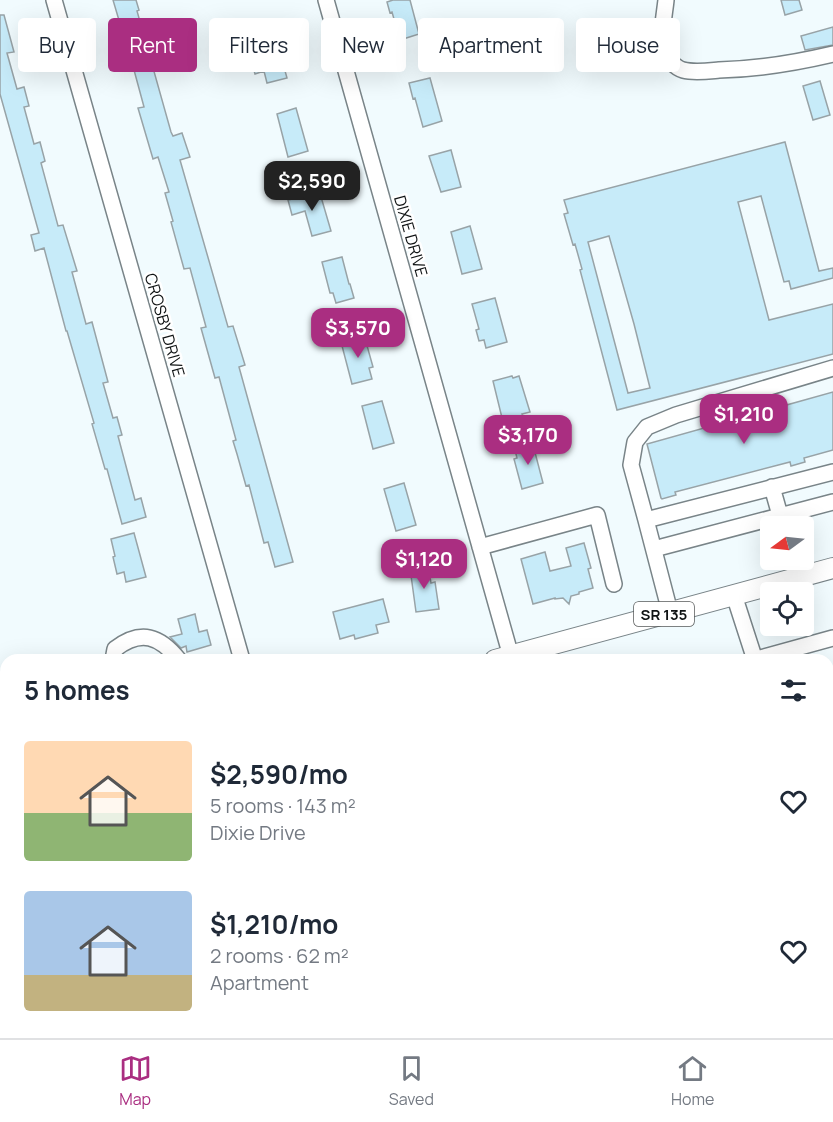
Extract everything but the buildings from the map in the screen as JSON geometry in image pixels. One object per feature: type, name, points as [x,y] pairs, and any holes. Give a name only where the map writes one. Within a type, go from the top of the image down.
[{"type":"main road","name":"SR 135","points":[[814,568],[833,568]]},
{"type":"main road","name":"SR 135","points":[[520,654],[734,595],[793,570]]},
{"type":"street","name":"CROSBY DRIVE","points":[[54,0],[240,654]]},
{"type":"street","name":"DIXIE DRIVE","points":[[326,0],[480,547],[505,654]]},
{"type":"street","points":[[666,0],[662,36],[664,46],[671,62],[681,70],[760,68],[833,54]]},
{"type":"street","points":[[670,612],[632,465],[635,442],[647,427],[676,415],[833,368]]},
{"type":"street","points":[[646,520],[833,472]]},
{"type":"street","points":[[772,487],[781,516]]},
{"type":"street","points":[[795,516],[833,502]]},
{"type":"street","points":[[480,547],[597,515],[614,584]]},
{"type":"street","points":[[654,549],[760,526]]},
{"type":"street","points":[[734,595],[752,654]]},
{"type":"street","points":[[114,654],[118,646],[130,640],[144,638],[158,640],[175,654]]},
{"type":"street","points":[[776,654],[833,638]]}]
